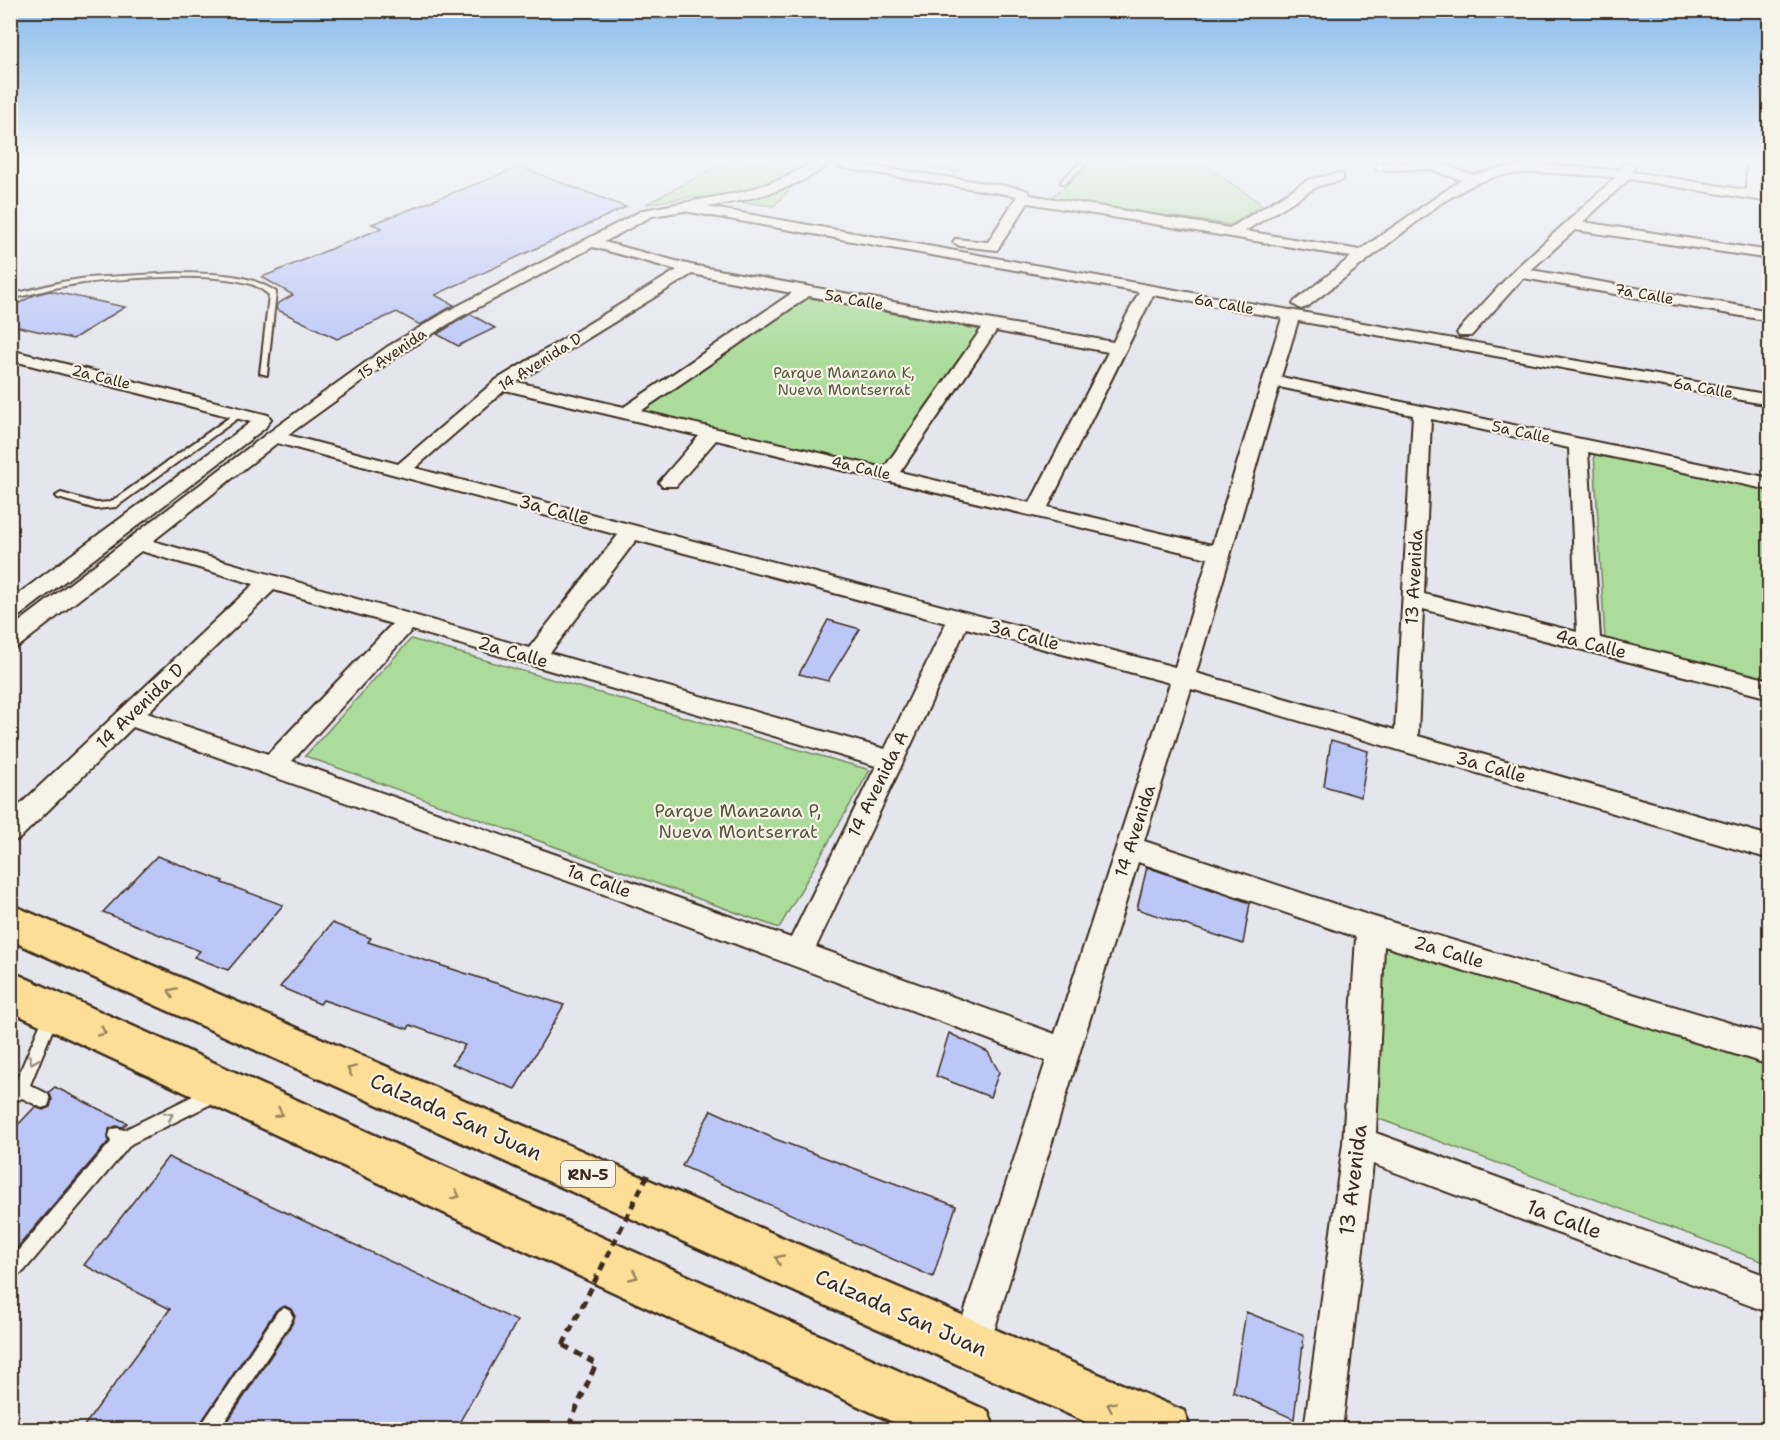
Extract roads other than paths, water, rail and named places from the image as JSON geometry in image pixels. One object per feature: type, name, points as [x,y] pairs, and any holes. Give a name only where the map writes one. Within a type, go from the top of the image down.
[{"type":"main road","name":"Calzada San Juan","points":[[10,921],[1165,1430]]},
{"type":"main road","points":[[10,990],[969,1430]]},
{"type":"street","name":"15 Avenida","points":[[10,641],[274,437],[393,351],[442,321],[620,228]]},
{"type":"street","name":"6a Calle","points":[[803,228],[1148,290],[1465,333],[1770,387]]},
{"type":"street","points":[[888,228],[990,247],[1003,228]]},
{"type":"street","points":[[1210,228],[1360,254]]},
{"type":"street","points":[[1233,232],[1239,228]]},
{"type":"street","points":[[1296,310],[1360,254],[1400,228]]},
{"type":"street","points":[[1465,333],[1519,273],[1568,228]]},
{"type":"street","points":[[1593,228],[1770,255]]},
{"type":"street","name":"5a Calle","points":[[593,243],[690,269],[1116,348]]},
{"type":"street","name":"6a Calle","points":[[1009,250],[1296,310],[1770,400]]},
{"type":"street","name":"14 Avenida D","points":[[402,470],[502,384],[690,269]]},
{"type":"street","name":"7a Calle","points":[[1519,273],[1770,316]]},
{"type":"street","points":[[1036,510],[1116,348],[1148,290]]},
{"type":"street","points":[[627,413],[805,291]]},
{"type":"street","name":"14 Avenida","points":[[972,1344],[1130,848],[1272,380],[1296,310]]},
{"type":"street","points":[[889,475],[992,325]]},
{"type":"street","name":"2a Calle","points":[[10,355],[261,417],[259,424],[10,612]]},
{"type":"street","name":"5a Calle","points":[[1272,380],[1770,483]]},
{"type":"street","name":"4a Calle","points":[[502,384],[1220,554]]},
{"type":"street","name":"13 Avenida","points":[[1406,743],[1422,411]]},
{"type":"street","points":[[669,482],[712,433]]},
{"type":"street","name":"3a Calle","points":[[274,437],[1183,678],[1770,848]]},
{"type":"street","points":[[1578,444],[1589,644]]},
{"type":"street","points":[[534,658],[632,531]]},
{"type":"street","name":"2a Calle","points":[[138,543],[889,760]]},
{"type":"street","name":"14 Avenida D","points":[[10,831],[270,581]]},
{"type":"street","name":"4a Calle","points":[[1413,599],[1770,689]]},
{"type":"street","name":"14 Avenida A","points":[[799,952],[889,760],[960,618]]},
{"type":"street","points":[[274,764],[408,621]]},
{"type":"street","name":"1a Calle","points":[[130,717],[274,764],[799,952],[1064,1053]]},
{"type":"street","name":"2a Calle","points":[[1130,848],[1371,928],[1770,1050]]},
{"type":"street","name":"13 Avenida","points":[[1323,1430],[1359,1143],[1371,928]]},
{"type":"street","name":"1a Calle","points":[[1359,1143],[1770,1295]]},
{"type":"lane","points":[[10,297],[67,283],[123,276],[192,275],[242,279],[265,285],[273,294],[264,374]]},
{"type":"lane","points":[[61,496],[96,506],[112,505],[241,412]]},
{"type":"lane","points":[[42,1100],[16,1092],[53,1010]]},
{"type":"lane","points":[[10,1271],[18,1265],[121,1137],[224,1088]]},
{"type":"lane","points":[[207,1430],[284,1317]]},
{"type":"park label","name":"Parque Manzana K, Nueva Montserrat","points":[[844,382]]},
{"type":"park label","name":"Parque Manzana P, Nueva Montserrat","points":[[738,821]]}]
